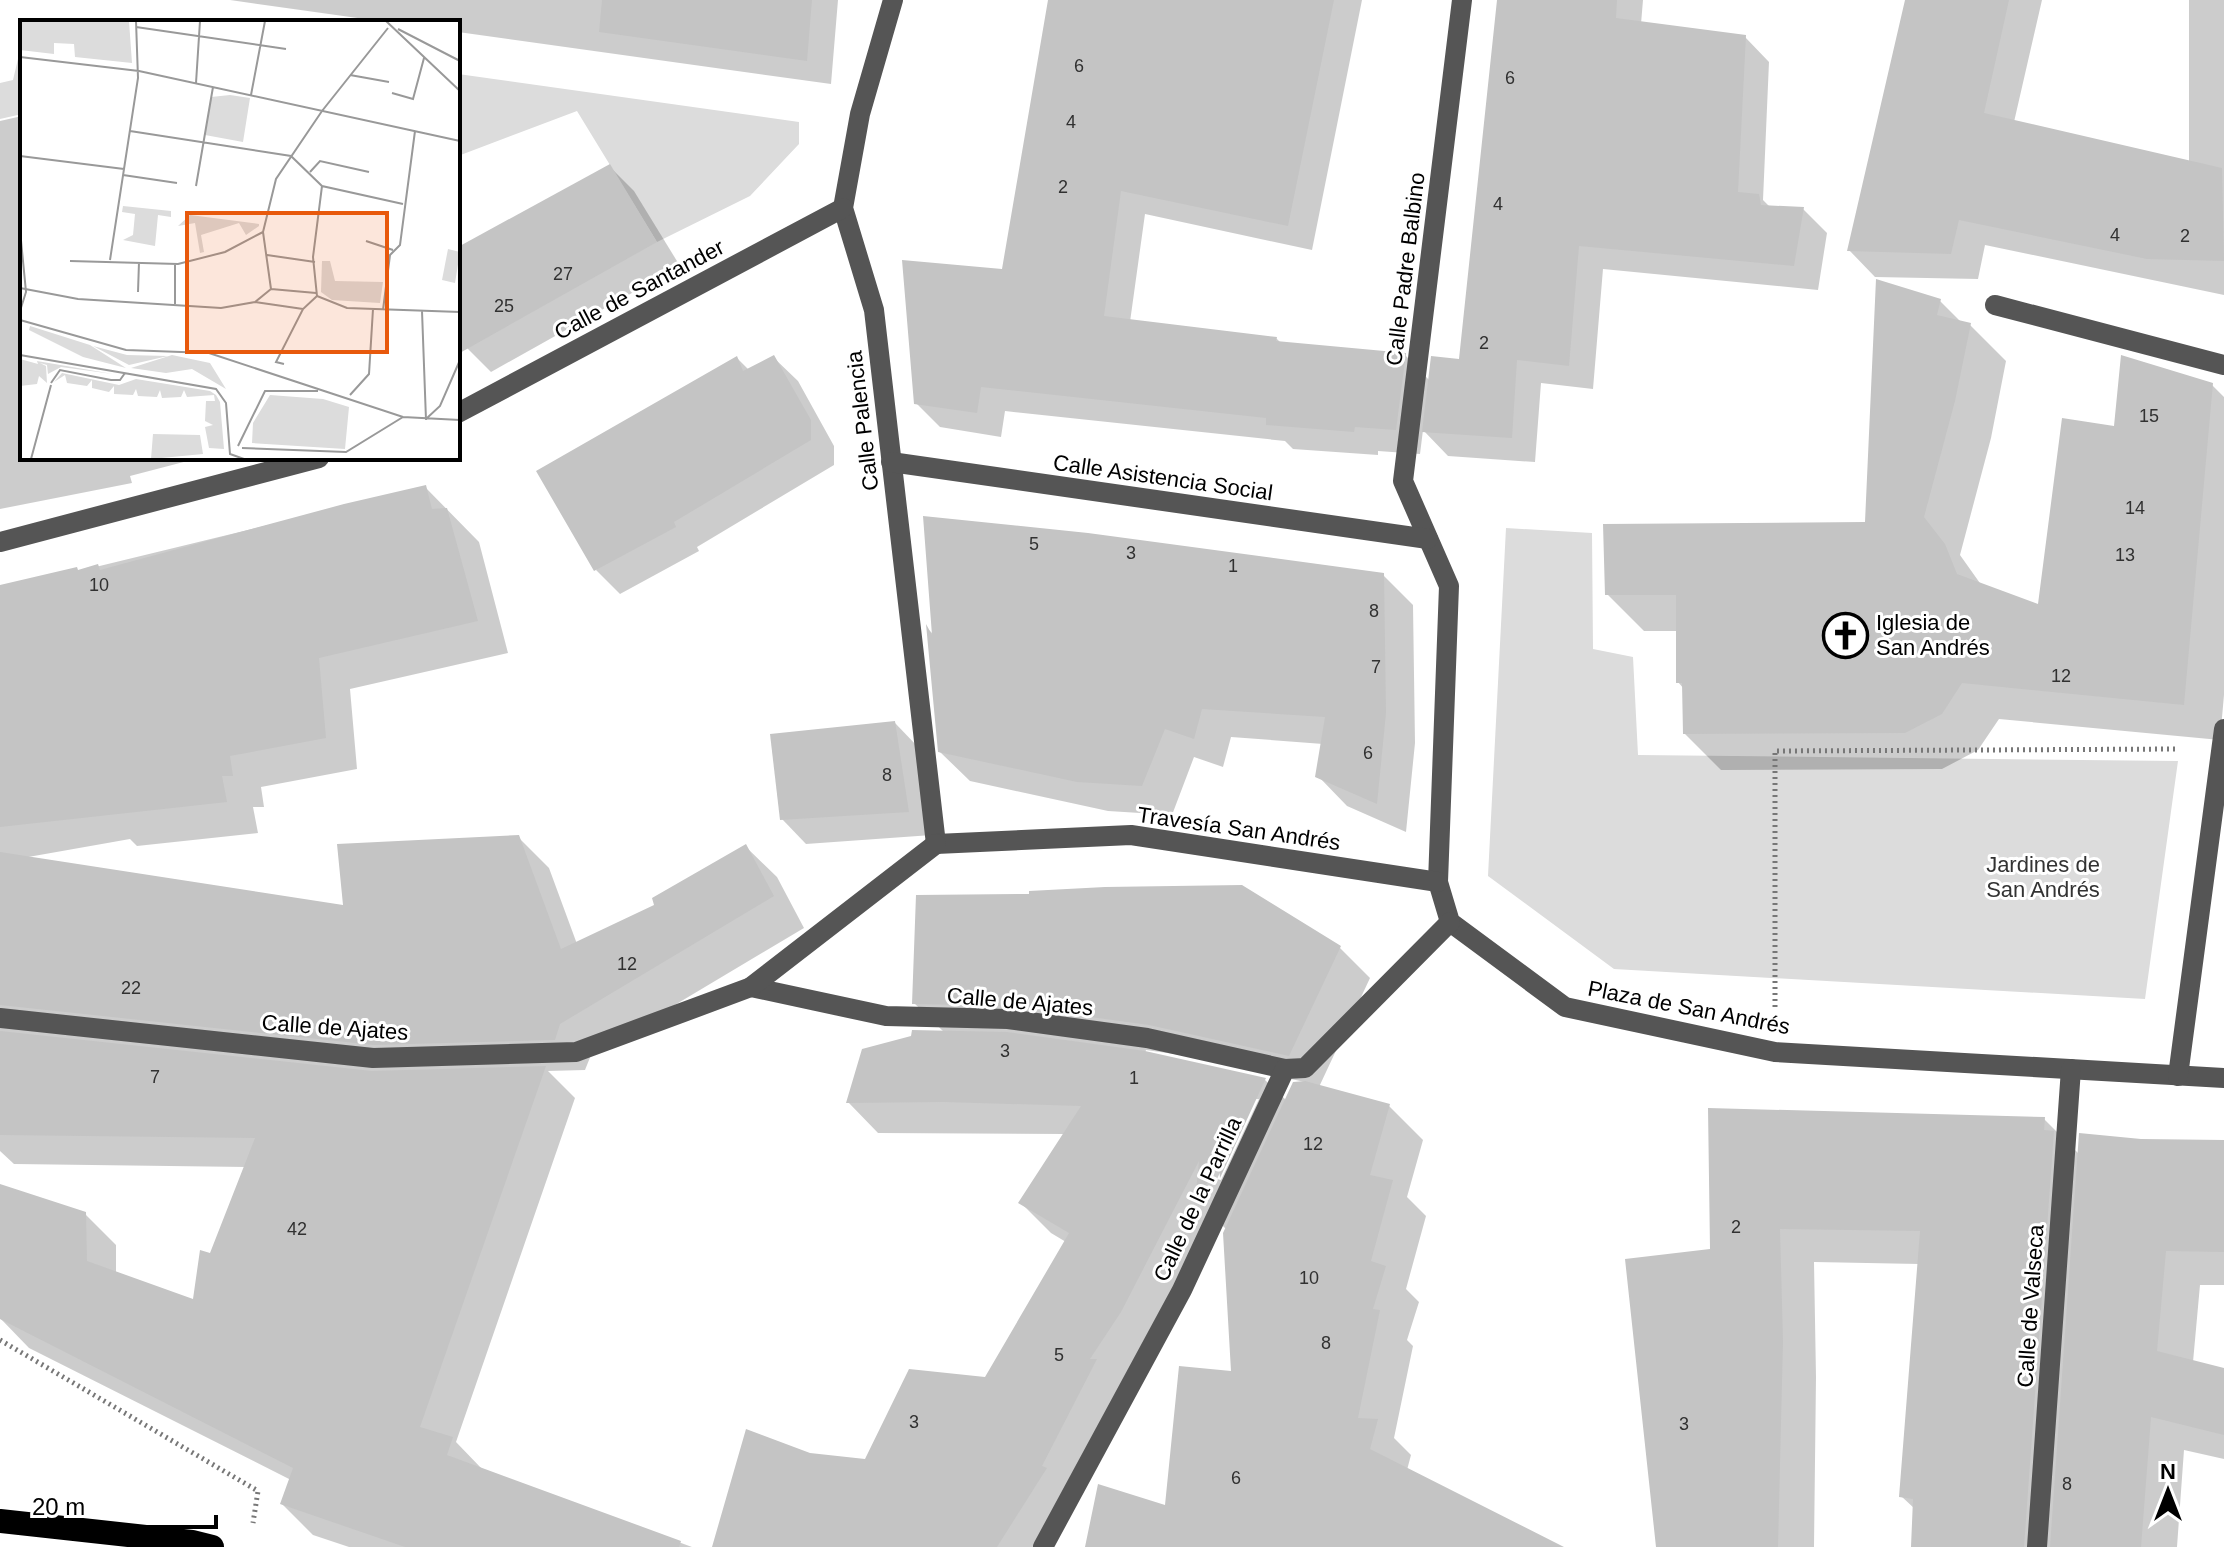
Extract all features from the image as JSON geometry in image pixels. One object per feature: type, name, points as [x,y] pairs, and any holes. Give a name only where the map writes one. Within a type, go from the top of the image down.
[{"type":"highway","points":[[0,1521],[192,1542],[212,1547]]},
{"type":"street","name":"Calle Palencia","points":[[893,0],[860,114],[843,208],[874,310],[936,844]]},
{"type":"street","name":"Calle Padre Balbino","points":[[1428,539],[1403,481],[1462,0]]},
{"type":"street","name":"Calle de Santander","points":[[460,412],[843,208]]},
{"type":"street","points":[[1995,305],[2224,365]]},
{"type":"street","points":[[0,542],[311,460]]},
{"type":"street","name":"Calle Asistencia Social","points":[[891,462],[1428,539]]},
{"type":"street","points":[[1285,1069],[1305,1068],[1450,922],[1438,882],[1449,586],[1428,539]]},
{"type":"street","points":[[2178,1076],[2223,739]]},
{"type":"street","name":"Travesía San Andrés","points":[[936,844],[1131,835],[1438,882]]},
{"type":"street","name":"Calle de Ajates","points":[[0,1018],[373,1058],[576,1052],[751,987],[936,844]]},
{"type":"street","name":"Plaza de San Andrés","points":[[1450,922],[1565,1007],[1775,1052],[2224,1078]]},
{"type":"street","name":"Calle de Ajates","points":[[751,987],[886,1016],[1008,1019],[1147,1038],[1285,1069]]},
{"type":"street","name":"Calle de la Parrilla","points":[[1043,1547],[1182,1290],[1285,1069]]},
{"type":"street","name":"Calle de Valseca","points":[[2037,1547],[2071,1069]]},
{"type":"path","points":[[1775,1052],[1775,751],[2223,739]]},
{"type":"path","points":[[0,1340],[258,1491],[251,1533]]},
{"type":"green space","points":[[20,50],[20,114],[0,119],[0,83],[13,80]]},
{"type":"green space","points":[[460,74],[799,122],[799,144],[750,196],[657,242],[577,111],[460,155]]},
{"type":"green space","name":"Jardines de San Andrés","points":[[1506,528],[1592,533],[1593,649],[1633,657],[1638,755],[2178,761],[2145,999],[1614,969],[1488,876]]},
{"type":"building","points":[[602,0],[812,0],[807,61],[599,32]]},
{"type":"building","points":[[1048,0],[1334,0],[1288,226],[1121,191],[1104,316],[1277,337],[1276,341],[1406,353],[1396,430],[1355,427],[1354,432],[1266,425],[1266,418],[981,387],[977,413],[914,404],[902,260],[1002,269]]},
{"type":"building","points":[[1497,0],[1617,0],[1616,18],[1746,35],[1738,192],[1759,194],[1761,205],[1804,207],[1794,266],[1579,246],[1569,366],[1517,360],[1512,438],[1422,432],[1431,356],[1459,359]]},
{"type":"building","points":[[1905,0],[2009,0],[1984,113],[2222,168],[2224,261],[2147,259],[1959,220],[1951,254],[1847,251]]},
{"type":"building","points":[[610,164],[657,242],[460,353],[460,246]]},
{"type":"building","points":[[1876,279],[1941,299],[1937,315],[1971,323],[1955,401],[1924,517],[1945,544],[1957,574],[2038,604],[2062,418],[2114,426],[2121,355],[2213,383],[2184,705],[1962,683],[1942,714],[1905,733],[1683,734],[1682,683],[1676,683],[1676,595],[1605,595],[1603,524],[1865,522]]},
{"type":"building","points":[[774,355],[811,420],[811,440],[674,522],[676,527],[594,571],[536,471],[737,356],[743,371]]},
{"type":"building","points":[[426,485],[432,509],[447,508],[478,621],[319,658],[326,738],[230,756],[233,776],[222,776],[227,802],[0,827],[0,585],[77,567],[78,570],[98,564],[100,570]]},
{"type":"building","points":[[923,516],[1088,533],[1384,573],[1386,713],[1377,804],[1315,777],[1325,717],[1202,709],[1194,739],[1165,729],[1142,786],[1077,782],[938,752],[926,624],[932,635]]},
{"type":"building","points":[[895,721],[909,812],[780,820],[770,734]]},
{"type":"building","points":[[519,835],[561,949],[654,905],[652,898],[746,844],[774,896],[560,1024],[555,1040],[374,1045],[0,1005],[0,852],[343,905],[337,844]]},
{"type":"building","points":[[1242,885],[1341,946],[1289,1056],[1149,1025],[1010,1006],[912,1004],[916,895],[1029,894],[1029,891],[1105,887]]},
{"type":"building","points":[[912,1030],[1007,1032],[1145,1051],[1266,1078],[1220,1178],[1219,1166],[1195,1201],[1199,1161],[1121,1312],[1090,1359],[1097,1359],[1042,1466],[1047,1468],[997,1547],[712,1547],[746,1429],[810,1453],[865,1459],[909,1369],[985,1377],[1069,1233],[1018,1203],[1081,1106],[846,1103],[862,1049],[911,1036]]},
{"type":"building","points":[[0,1031],[372,1071],[546,1066],[420,1427],[453,1437],[447,1455],[681,1541],[679,1547],[405,1547],[280,1504],[293,1468],[0,1319],[0,1184],[86,1212],[87,1261],[193,1299],[200,1250],[210,1253],[255,1138],[0,1135]]},
{"type":"building","points":[[1305,1081],[1390,1104],[1370,1175],[1393,1180],[1371,1261],[1386,1266],[1373,1309],[1380,1310],[1358,1418],[1378,1419],[1370,1449],[1564,1547],[1085,1547],[1098,1484],[1165,1505],[1179,1366],[1231,1371],[1223,1233],[1293,1082]]},
{"type":"building","points":[[1708,1108],[2045,1117],[2044,1130],[2054,1131],[2024,1547],[1911,1547],[1913,1499],[1899,1497],[1920,1231],[1780,1229],[1783,1341],[1778,1547],[1656,1547],[1625,1259],[1710,1249]]},
{"type":"building","points":[[2079,1133],[2141,1139],[2224,1140],[2224,1252],[2166,1251],[2157,1351],[2224,1368],[2224,1435],[2151,1417],[2141,1547],[2050,1547]]},
{"type":"place","name":"Iglesia de San Andrés","points":[[1845,635]]}]
